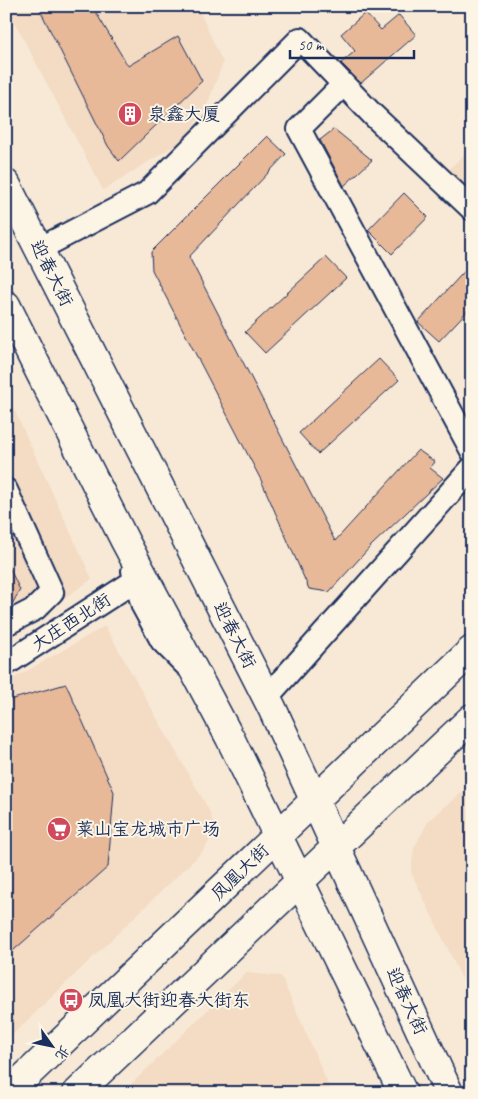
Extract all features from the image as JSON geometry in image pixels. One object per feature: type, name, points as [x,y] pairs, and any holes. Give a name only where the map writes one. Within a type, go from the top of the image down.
[{"type":"main road","name":"迎春大街","points":[[6,184],[267,697],[450,1093]]},
{"type":"main road","points":[[6,306],[13,337],[197,675],[403,1093]]},
{"type":"main road","name":"凤凰大街","points":[[8,1093],[472,650]]},
{"type":"main road","points":[[77,1093],[472,718]]},
{"type":"street","points":[[40,249],[148,193],[300,39],[374,116],[472,209]]},
{"type":"street","points":[[339,89],[299,129],[472,451]]},
{"type":"street","points":[[267,697],[472,468]]},
{"type":"street","points":[[6,490],[52,592],[35,609],[6,624]]},
{"type":"street","points":[[125,541],[143,606],[162,641],[197,675]]},
{"type":"street","name":"大庄西北街","points":[[6,664],[136,580]]},
{"type":"shaded area","points":[[6,6],[197,6],[223,63],[207,105],[185,139],[103,190]]},
{"type":"shaded area","points":[[472,147],[472,194],[448,170]]},
{"type":"shaded area","points":[[6,392],[92,579],[6,639]]},
{"type":"shaded area","points":[[105,626],[210,812],[213,823],[212,837],[202,852],[6,1041],[6,683]]},
{"type":"shaded area","points":[[472,784],[472,1000],[411,872],[414,848],[429,820]]},
{"type":"shaded area","points":[[246,973],[281,976],[332,1093],[122,1093]]},
{"type":"building","name":"泉鑫大厦","points":[[38,6],[92,6],[128,66],[178,36],[202,81],[119,161],[108,146]]},
{"type":"building","points":[[365,13],[381,30],[399,15],[416,35],[361,83],[341,63],[355,51],[341,34]]},
{"type":"building","points":[[334,129],[372,160],[344,186],[320,140]]},
{"type":"building","points":[[267,136],[286,154],[189,257],[335,541],[418,450],[435,462],[430,468],[443,478],[371,546],[329,592],[309,589],[261,480],[152,270],[151,252]]},
{"type":"building","points":[[404,193],[428,217],[392,254],[368,230]]},
{"type":"building","points":[[326,257],[346,278],[265,353],[245,332]]},
{"type":"building","points":[[472,263],[472,306],[439,341],[418,322]]},
{"type":"building","points":[[379,359],[399,380],[318,454],[299,433]]},
{"type":"building","points":[[6,561],[20,590],[11,606],[6,609]]},
{"type":"building","name":"莱山宝龙城市广场","points":[[66,684],[114,792],[108,867],[6,957],[6,701]]},
{"type":"place","name":"泉鑫大厦","points":[[130,114]]},
{"type":"place","name":"莱山宝龙城市广场","points":[[59,829]]},
{"type":"place","name":"凤凰大街迎春大街东","points":[[71,1000]]}]
